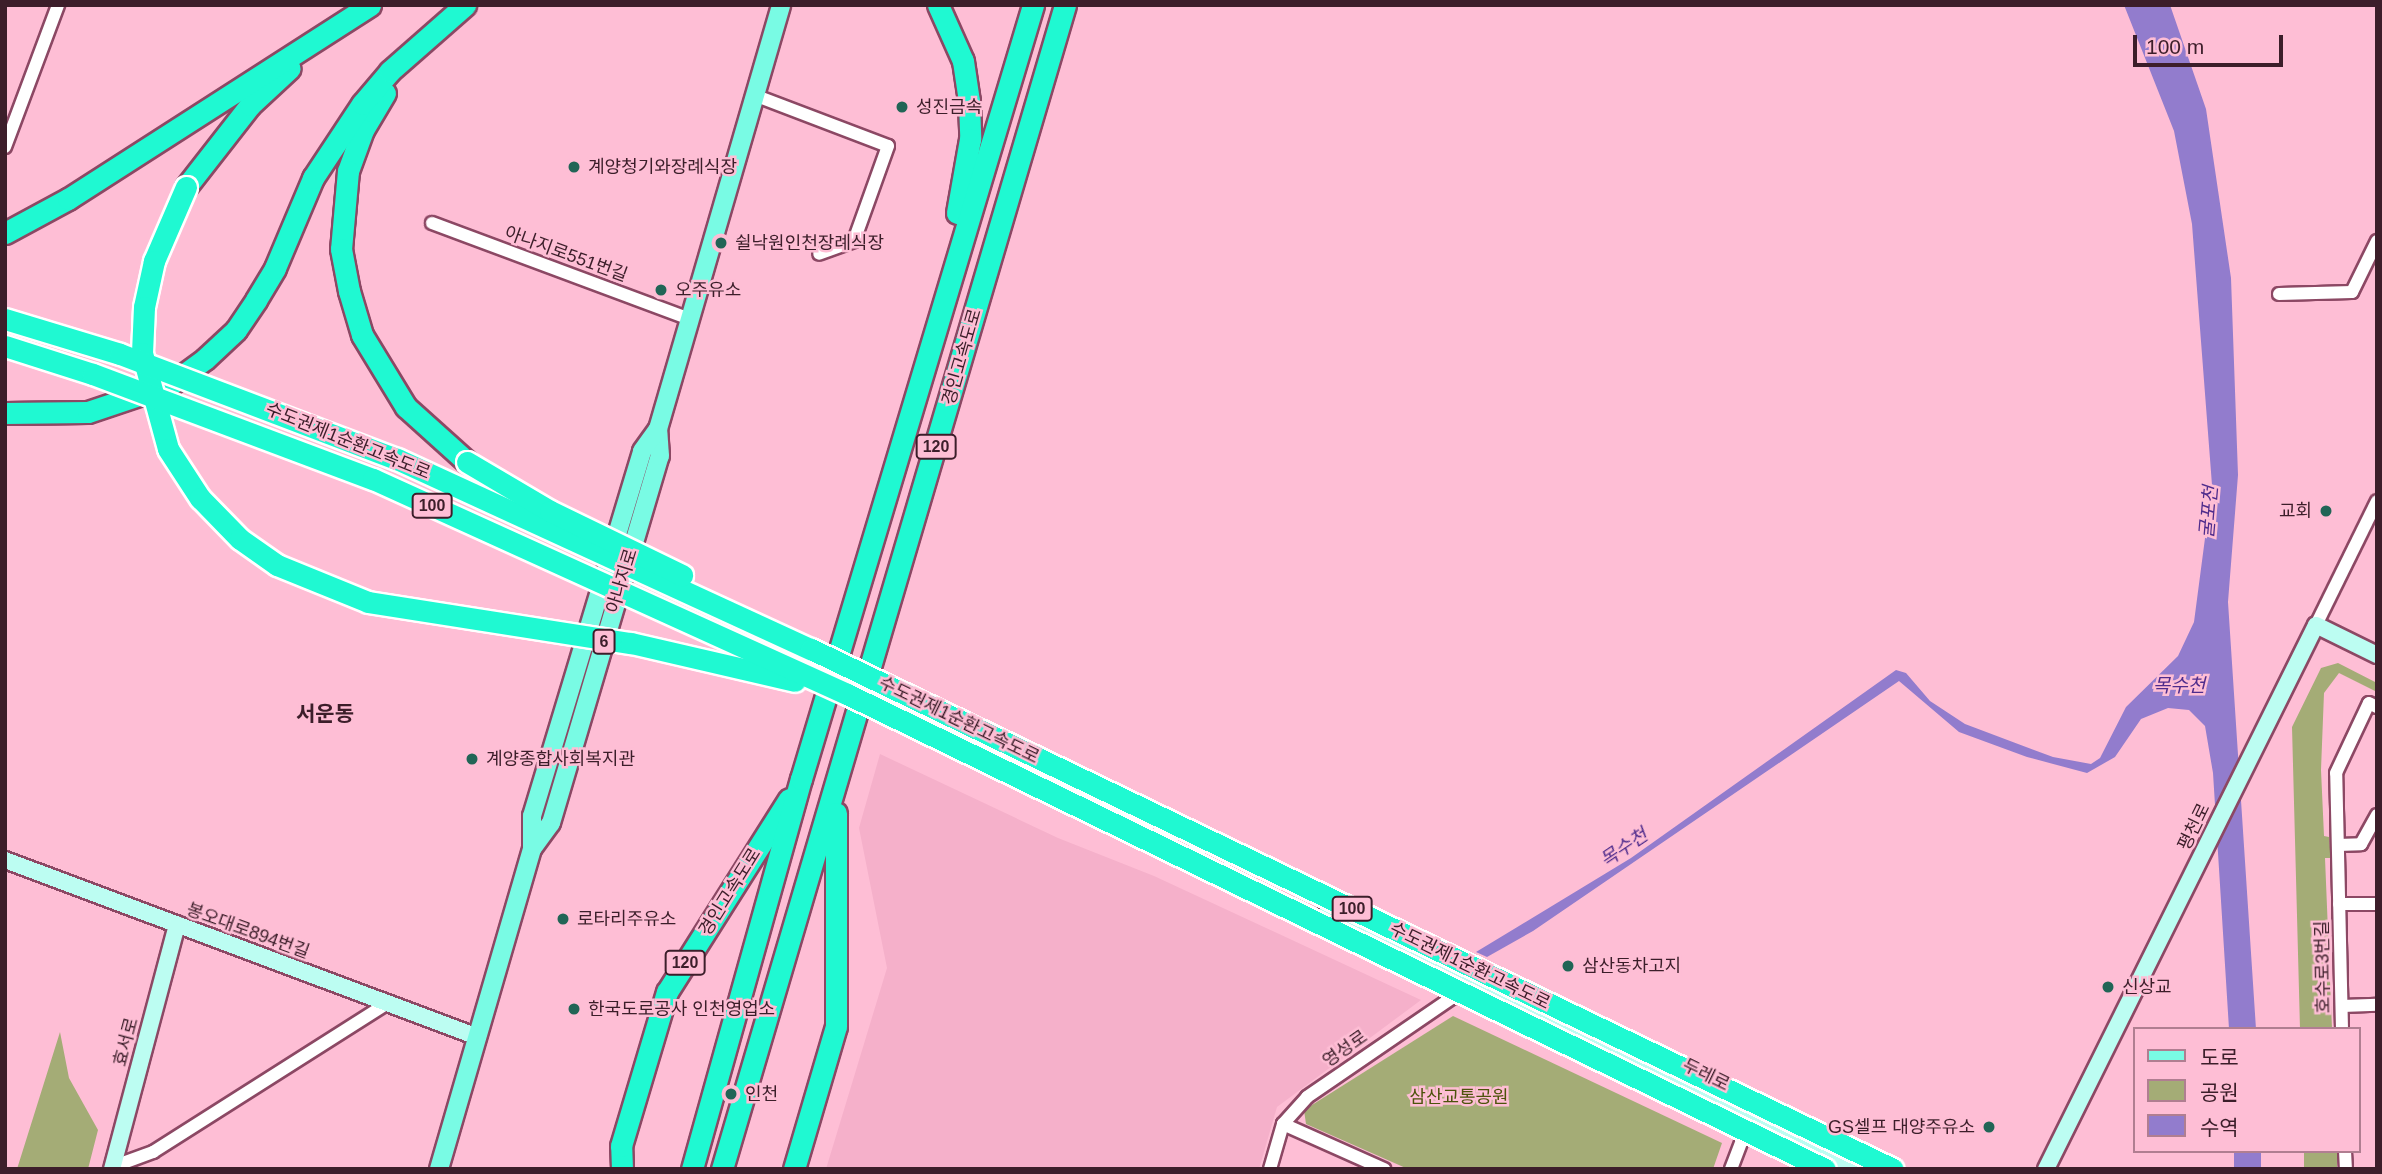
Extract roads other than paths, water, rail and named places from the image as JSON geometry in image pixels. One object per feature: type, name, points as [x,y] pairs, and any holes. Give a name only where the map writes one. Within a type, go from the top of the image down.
[{"type":"highway","points":[[5,233],[68,199],[370,5]]},
{"type":"highway","points":[[376,5],[293,66],[250,105],[186,187],[154,261],[144,307],[142,353],[168,449],[200,498],[240,539],[277,565],[368,602],[708,658],[846,694]]},
{"type":"highway","points":[[5,413],[88,412],[171,384],[205,359],[236,330],[262,290],[313,178],[334,143],[390,71],[465,5]]},
{"type":"highway","points":[[938,5],[963,61],[969,101],[964,183],[950,240],[942,310]]},
{"type":"highway","name":"경인고속도로","points":[[692,1169],[802,779],[1033,5]]},
{"type":"highway","name":"경인고속도로","points":[[722,1169],[1065,5]]},
{"type":"highway","points":[[1035,105],[1079,5]]},
{"type":"highway","points":[[429,38],[385,92],[363,130],[348,171],[341,212],[341,249],[348,291],[362,335],[383,374],[430,432],[501,485],[737,601],[811,649]]},
{"type":"highway","name":"수도권제1순환고속도로","points":[[5,319],[120,354],[397,459],[811,649],[1893,1169]]},
{"type":"highway","name":"수도권제1순환고속도로","points":[[5,346],[93,373],[373,479],[846,694],[1825,1169]]},
{"type":"highway","name":"경인고속도로","points":[[622,1169],[621,1146],[667,992],[802,779]]},
{"type":"highway","name":"경인고속도로","points":[[794,1169],[836,1027],[836,789]]},
{"type":"main road","name":"아나지로","points":[[439,1169],[532,849],[532,816],[642,451],[658,429],[688,318],[781,5]]},
{"type":"street","points":[[5,147],[58,5]]},
{"type":"street","points":[[754,95],[888,146],[854,241],[819,254]]},
{"type":"street","name":"아나지로551번길","points":[[432,223],[688,318]]},
{"type":"street","points":[[2278,294],[2352,292],[2377,242]]},
{"type":"street","name":"평천로","points":[[2046,1169],[2377,501]]},
{"type":"street","points":[[2316,625],[2377,655]]},
{"type":"street","name":"호수로3번길","points":[[2342,1027],[2336,773],[2370,703],[2377,707]]},
{"type":"street","points":[[2338,845],[2361,844],[2377,815]]},
{"type":"street","name":"봉오대로894번길","points":[[5,861],[478,1037]]},
{"type":"street","name":"두레로","points":[[1222,866],[1860,1169]]},
{"type":"street","points":[[2339,904],[2377,904]]},
{"type":"street","name":"효서로","points":[[112,1168],[177,924]]},
{"type":"street","name":"영성로","points":[[1270,1169],[1283,1124],[1307,1097],[1472,984]]},
{"type":"street","points":[[112,1168],[153,1152],[388,1003]]},
{"type":"street","points":[[2342,1006],[2377,1005]]},
{"type":"street","points":[[1731,1169],[1751,1118]]},
{"type":"street","points":[[1283,1124],[1384,1169]]},
{"type":"water","name":"굴포천","points":[[2124,5],[2170,5],[2206,109],[2231,278],[2238,475],[2228,602],[2256,1027],[2229,1027],[2213,773],[2205,726],[2189,710],[2168,708],[2141,719],[2115,757],[2087,773],[2027,757],[1959,732],[1899,681],[1533,931],[1487,957],[1476,952],[1631,858],[1896,670],[1906,673],[1930,701],[1965,724],[2053,757],[2091,764],[2100,758],[2126,707],[2178,656],[2194,622],[2212,485],[2192,224],[2174,131]]},
{"type":"water","points":[[2234,1153],[2261,1153],[2261,1169],[2234,1169]]},
{"type":"place","name":"성진금속","points":[[902,107]]},
{"type":"place","name":"계양청기와장례식장","points":[[574,167]]},
{"type":"place","name":"쉴낙원인천장례식장","points":[[721,243]]},
{"type":"place","name":"오주유소","points":[[661,290]]},
{"type":"place","name":"교회","points":[[2326,511]]},
{"type":"place","name":"계양종합사회복지관","points":[[472,759]]},
{"type":"place","name":"로타리주유소","points":[[563,919]]},
{"type":"place","name":"삼산동차고지","points":[[1568,966]]},
{"type":"place","name":"신상교","points":[[2108,987]]},
{"type":"place","name":"한국도로공사 인천영업소","points":[[574,1009]]},
{"type":"place","name":"인천","points":[[731,1094]]},
{"type":"place","name":"GS셀프 대양주유소","points":[[1989,1127]]},
{"type":"district","name":"서운동","points":[[325,714]]},
{"type":"water label","name":"목수천","points":[[2179,686]]},
{"type":"water label","name":"목수천","points":[[1624,848]]},
{"type":"park label","name":"삼산교통공원","points":[[1459,1097]]}]
